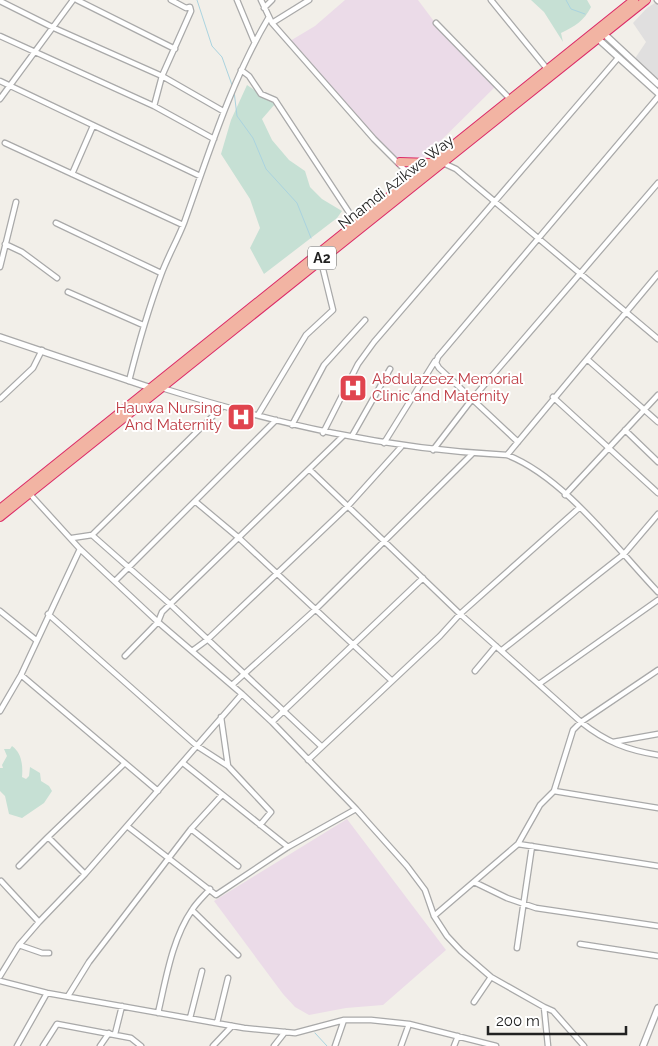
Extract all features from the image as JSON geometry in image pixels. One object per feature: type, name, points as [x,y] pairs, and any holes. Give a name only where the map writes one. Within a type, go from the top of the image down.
[{"type":"highway","name":"Nnamdi Azikwe Way","points":[[0,517],[443,163],[598,34],[634,0]]},
{"type":"highway","name":"Nnamdi Azikwe Way","points":[[0,509],[511,100],[646,0]]},
{"type":"highway","points":[[400,162],[431,164]]},
{"type":"street","points":[[0,99],[73,0]]},
{"type":"street","points":[[77,0],[175,49]]},
{"type":"street","points":[[154,106],[162,76],[191,11],[190,7],[186,8],[171,0]]},
{"type":"street","points":[[237,0],[254,41]]},
{"type":"street","points":[[260,0],[272,23],[374,139],[400,162],[413,178]]},
{"type":"street","points":[[264,8],[272,0]]},
{"type":"street","points":[[272,23],[308,0]]},
{"type":"street","points":[[490,0],[549,71]]},
{"type":"street","points":[[0,1],[54,28],[162,76],[223,112]]},
{"type":"street","points":[[129,381],[143,325],[183,225],[223,112],[254,41],[269,17]]},
{"type":"street","points":[[436,23],[511,100]]},
{"type":"street","points":[[598,34],[618,58],[658,93]]},
{"type":"street","points":[[598,34],[658,84]]},
{"type":"street","points":[[0,36],[154,106],[214,139]]},
{"type":"street","points":[[322,433],[366,352],[493,201],[618,58]]},
{"type":"street","points":[[240,72],[249,76],[261,94],[275,100],[356,223]]},
{"type":"street","points":[[0,81],[200,176]]},
{"type":"street","points":[[518,442],[473,398],[438,368],[436,363],[438,357],[658,97]]},
{"type":"street","points":[[72,174],[93,126]]},
{"type":"street","points":[[5,143],[183,225]]},
{"type":"street","points":[[443,163],[456,169],[658,340]]},
{"type":"street","points":[[433,450],[473,398],[658,182]]},
{"type":"street","points":[[0,267],[16,202]]},
{"type":"street","points":[[56,223],[162,274]]},
{"type":"street","points":[[5,244],[22,252],[57,278]]},
{"type":"street","points":[[258,415],[306,335],[333,310],[320,260]]},
{"type":"street","points":[[506,455],[658,274]]},
{"type":"street","points":[[68,292],[143,325]]},
{"type":"street","points":[[292,425],[324,365],[365,320]]},
{"type":"street","points":[[0,337],[151,388]]},
{"type":"street","points":[[0,399],[33,368],[42,350]]},
{"type":"street","points":[[587,359],[658,422]]},
{"type":"street","points":[[384,443],[434,361]]},
{"type":"street","points":[[352,436],[390,369]]},
{"type":"street","points":[[160,388],[222,407],[322,433],[352,436],[401,447],[472,454],[506,455],[543,475],[579,508],[658,592]]},
{"type":"street","points":[[566,496],[644,408],[658,395]]},
{"type":"street","points":[[553,398],[658,493]]},
{"type":"street","points":[[72,538],[92,535],[222,407]]},
{"type":"street","points":[[116,580],[131,568],[276,420]]},
{"type":"street","points":[[626,430],[658,462]]},
{"type":"street","points":[[125,656],[158,622],[162,612],[343,436]]},
{"type":"street","points":[[192,651],[207,640],[348,506],[401,447]]},
{"type":"street","points":[[232,685],[385,543],[472,454]]},
{"type":"street","points":[[310,470],[460,614],[581,722],[601,738],[638,752],[658,755]]},
{"type":"street","points":[[29,493],[80,548],[116,580],[158,622],[272,722],[356,809],[407,866],[425,890],[434,916],[447,936],[491,977],[553,1011],[584,1046]]},
{"type":"street","points":[[196,502],[239,538],[391,680]]},
{"type":"street","points":[[308,760],[440,636],[460,614],[579,508]]},
{"type":"street","points":[[502,650],[624,554],[658,514]]},
{"type":"street","points":[[92,535],[131,568],[285,710],[321,746]]},
{"type":"street","points":[[0,711],[21,675],[80,548]]},
{"type":"street","points":[[272,722],[423,578]]},
{"type":"street","points":[[540,684],[658,600]]},
{"type":"street","points":[[0,611],[36,640]]},
{"type":"street","points":[[48,614],[197,746],[228,766],[271,812],[260,825]]},
{"type":"street","points":[[476,671],[496,646]]},
{"type":"street","points":[[434,916],[518,844],[540,805],[554,792],[569,737],[581,722],[658,670]]},
{"type":"street","points":[[21,675],[158,791]]},
{"type":"street","points":[[0,976],[20,945],[39,922],[85,874],[242,694]]},
{"type":"street","points":[[221,717],[228,766]]},
{"type":"street","points":[[611,742],[658,734]]},
{"type":"street","points":[[19,866],[125,763]]},
{"type":"street","points":[[183,763],[288,847]]},
{"type":"street","points":[[554,792],[658,808]]},
{"type":"street","points":[[68,996],[89,962],[191,829],[222,795]]},
{"type":"street","points":[[127,826],[216,895],[288,847],[356,809]]},
{"type":"street","points":[[191,829],[238,866]]},
{"type":"street","points":[[48,837],[85,874]]},
{"type":"street","points":[[518,844],[658,866]]},
{"type":"street","points":[[517,948],[532,846]]},
{"type":"street","points":[[1,881],[39,922]]},
{"type":"street","points":[[474,882],[524,904],[658,926]]},
{"type":"street","points":[[158,1013],[170,964],[192,910],[210,889]]},
{"type":"street","points":[[192,910],[238,955]]},
{"type":"street","points":[[580,944],[658,956]]},
{"type":"street","points":[[20,945],[42,953],[49,952]]},
{"type":"street","points":[[190,1018],[202,971]]},
{"type":"street","points":[[474,1002],[491,977]]},
{"type":"street","points":[[218,1023],[228,978]]},
{"type":"street","points":[[0,982],[47,993],[232,1026],[295,1033],[344,1020],[409,1024],[496,1046]]},
{"type":"street","points":[[17,1046],[47,993]]},
{"type":"street","points":[[116,1034],[122,1006]]},
{"type":"street","points":[[544,1007],[548,1046]]},
{"type":"street","points":[[643,1046],[658,1008]]},
{"type":"street","points":[[335,1046],[344,1020]]},
{"type":"street","points":[[43,1046],[57,1024],[116,1034],[131,1038],[141,1046]]},
{"type":"street","points":[[401,1046],[409,1024]]},
{"type":"street","points":[[213,1046],[232,1026]]},
{"type":"street","points":[[274,1046],[285,1032]]},
{"type":"street","points":[[100,1046],[109,1033]]},
{"type":"street","points":[[454,1046],[458,1036]]},
{"type":"shaded area","points":[[345,0],[418,0],[433,20],[498,84],[406,175],[290,41],[315,26]]},
{"type":"shaded area","points":[[658,1],[658,81],[634,60],[646,42],[633,23],[647,8]]},
{"type":"shaded area","points":[[347,819],[446,950],[383,1005],[346,1008],[309,1015],[295,1007],[283,994],[214,901]]},
{"type":"green space","points":[[531,0],[587,0],[591,7],[579,23],[561,33],[563,42],[544,12]]},
{"type":"green space","points":[[247,85],[275,104],[262,119],[272,140],[289,160],[305,171],[310,187],[322,199],[342,211],[337,218],[264,274],[250,248],[260,228],[250,199],[221,154],[231,120]]},
{"type":"green space","points":[[12,746],[18,752],[21,760],[22,777],[26,779],[29,776],[30,767],[40,773],[41,781],[49,786],[52,791],[44,803],[22,818],[9,814],[5,796],[0,791],[0,768],[3,768],[2,765],[7,756],[4,749],[10,749]]},
{"type":"waterway","points":[[197,0],[212,46],[222,57],[232,85]]},
{"type":"waterway","points":[[566,0],[571,9],[585,14]]},
{"type":"waterway","points":[[234,91],[237,116],[253,138],[266,169],[297,203],[311,238]]},
{"type":"waterway","points":[[315,1033],[327,1046]]},
{"type":"place","name":"Abdulazeez Memorial Clinic and Maternity","points":[[353,388]]},
{"type":"place","name":"Hauwa Nursing And Maternity","points":[[241,417]]}]
